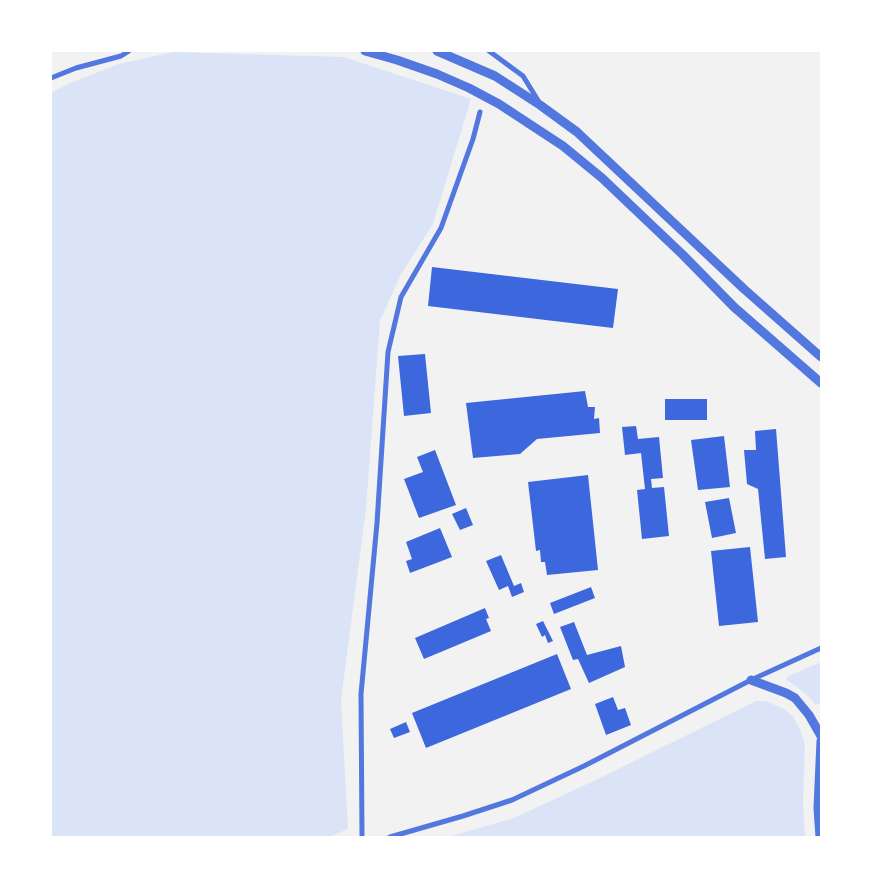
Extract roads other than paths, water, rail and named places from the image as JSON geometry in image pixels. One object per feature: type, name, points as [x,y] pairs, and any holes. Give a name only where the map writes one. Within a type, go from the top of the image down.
[{"type":"street","points":[[51,78],[76,68],[120,56],[128,51]]},
{"type":"street","points":[[365,51],[437,74],[468,88],[506,108],[563,146],[602,178],[734,308],[821,384]]},
{"type":"street","points":[[437,51],[495,76],[540,104],[577,132],[606,157],[744,289],[821,357]]},
{"type":"street","points":[[488,51],[522,76],[540,104]]},
{"type":"street","points":[[362,837],[361,694],[377,523],[388,352],[401,297],[441,228],[473,139],[480,112]]},
{"type":"street","points":[[390,837],[512,800],[584,766],[751,680],[821,648]]},
{"type":"street","points":[[751,680],[795,698],[809,714],[821,736]]},
{"type":"street","points":[[820,837],[818,808],[821,741]]}]
